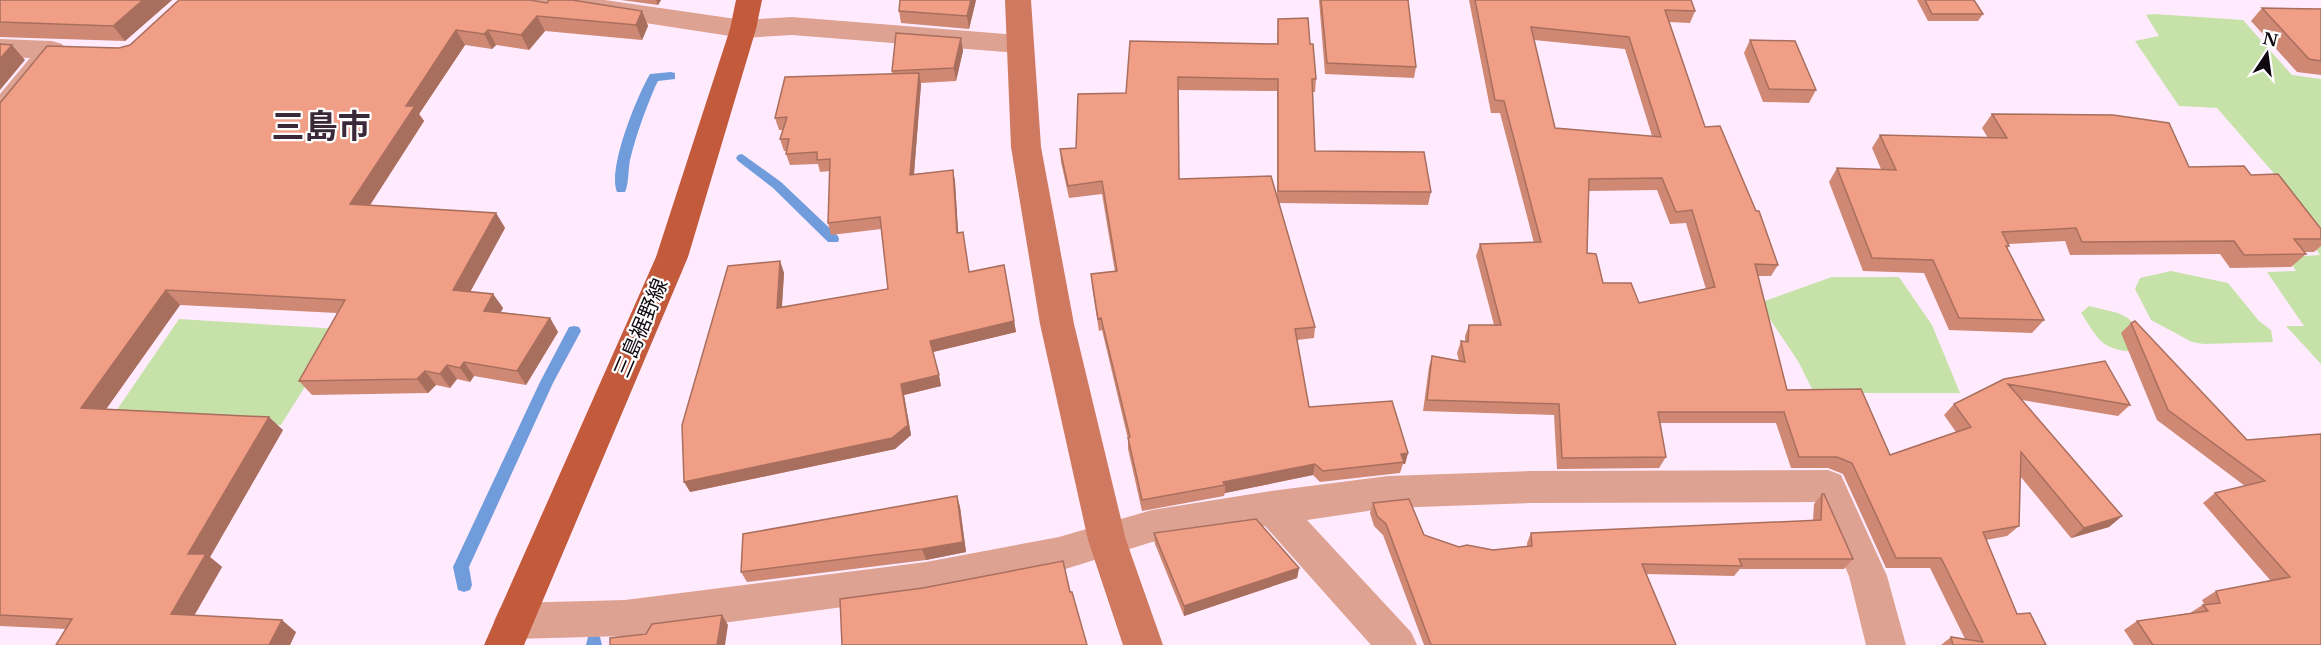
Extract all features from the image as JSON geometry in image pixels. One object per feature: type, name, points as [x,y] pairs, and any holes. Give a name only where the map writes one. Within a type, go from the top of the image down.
[{"type":"main road","name":"三島裾野線","points":[[509,633],[672,258],[746,14]]},
{"type":"street","points":[[548,0],[746,14],[792,26],[1019,44]]},
{"type":"street","points":[[1018,0],[1026,147],[1058,324],[1107,540],[1143,645]]},
{"type":"street","points":[[0,48],[63,50],[0,113]]},
{"type":"street","points":[[509,633],[927,579],[1059,555],[1152,526],[1271,507],[1388,492],[1530,487],[1828,486],[1868,576],[1886,645]]},
{"type":"street","points":[[1271,507],[1396,645]]},
{"type":"green space","points":[[2146,15],[2243,20],[2292,75],[2321,79],[2321,364],[2286,326],[2304,326],[2267,272],[2296,271],[2288,257],[2320,255],[2300,228],[2318,224],[2217,108],[2179,106],[2135,41],[2159,36]]},
{"type":"green space","points":[[2171,271],[2228,283],[2259,321],[2271,330],[2273,342],[2204,344],[2192,342],[2151,320],[2135,289],[2140,278]]},
{"type":"green space","points":[[1832,277],[1899,277],[1932,325],[1960,393],[1814,393],[1798,361],[1759,303]]},
{"type":"green space","points":[[2089,306],[2118,313],[2128,318],[2136,327],[2136,352],[2115,349],[2102,342],[2081,313]]},
{"type":"green space","points":[[179,319],[341,329],[281,425],[112,417]]},
{"type":"building","points":[[0,0],[143,0],[113,26],[0,22]]},
{"type":"building","points":[[179,0],[530,0],[547,3],[549,0],[572,0],[642,11],[636,25],[537,16],[521,35],[488,30],[484,34],[456,30],[406,106],[415,106],[350,204],[496,213],[453,290],[493,294],[484,311],[550,318],[517,371],[464,362],[460,368],[447,365],[440,374],[425,371],[417,379],[299,381],[345,300],[166,290],[81,408],[269,417],[188,554],[206,554],[171,614],[282,620],[269,645],[56,645],[72,619],[0,615],[0,103],[47,46],[119,48],[130,45]]},
{"type":"building","points":[[900,0],[971,0],[967,16],[899,11]]},
{"type":"building","points":[[1321,0],[1408,0],[1416,67],[1327,63]]},
{"type":"building","points":[[1475,0],[1691,0],[1695,11],[1665,10],[1705,127],[1720,126],[1756,211],[1759,211],[1778,265],[1755,264],[1787,390],[1861,389],[1890,455],[1971,427],[1954,404],[2004,379],[2105,361],[2130,405],[2008,384],[2122,516],[2084,528],[2021,452],[2019,526],[1983,532],[2017,614],[2030,613],[2046,645],[1953,645],[1951,637],[1983,642],[1941,558],[1896,558],[1852,463],[1837,457],[1799,457],[1784,412],[1658,412],[1666,457],[1562,458],[1559,404],[1427,400],[1432,356],[1465,362],[1461,341],[1468,342],[1469,325],[1501,325],[1480,244],[1541,242],[1504,101],[1495,100]],"holes":[[[1531,27],[1629,37],[1661,137],[1555,128]],[[1662,178],[1676,212],[1692,210],[1715,287],[1639,303],[1631,283],[1603,283],[1596,254],[1587,253],[1589,179]]]},
{"type":"building","points":[[1925,0],[1974,0],[1983,14],[1932,14]]},
{"type":"building","points":[[2262,8],[2321,9],[2321,61],[2309,59]]},
{"type":"building","points":[[1308,18],[1316,79],[1312,79],[1315,151],[1424,152],[1431,192],[1278,191],[1278,79],[1178,77],[1179,179],[1271,176],[1315,327],[1295,329],[1309,407],[1392,401],[1408,453],[1401,454],[1404,462],[1323,471],[1315,464],[1223,482],[1225,485],[1142,500],[1128,438],[1130,437],[1101,318],[1098,319],[1091,274],[1117,271],[1102,181],[1068,186],[1060,149],[1076,148],[1078,94],[1126,93],[1130,41],[1278,44],[1278,19]]},
{"type":"building","points":[[896,33],[961,38],[954,68],[892,71]]},
{"type":"building","points":[[1750,40],[1795,41],[1816,90],[1769,89]]},
{"type":"building","points":[[0,44],[12,45],[0,59]]},
{"type":"building","points":[[919,73],[910,175],[953,170],[957,233],[963,232],[969,272],[1004,265],[1014,321],[930,341],[939,375],[901,384],[908,425],[892,438],[684,482],[682,425],[728,266],[780,261],[777,308],[888,289],[880,217],[828,223],[830,159],[817,160],[817,152],[786,154],[789,139],[780,139],[787,117],[775,118],[785,77]]},
{"type":"building","points":[[1992,114],[2113,115],[2169,123],[2189,167],[2244,166],[2251,175],[2278,174],[2321,229],[2321,239],[2294,239],[2306,254],[2244,255],[2234,241],[2082,242],[2076,228],[2002,232],[2009,246],[2006,246],[2044,320],[1959,318],[1933,260],[1872,258],[1837,168],[1896,170],[1880,135],[2007,138]]},
{"type":"building","points":[[2135,321],[2247,440],[2321,434],[2321,645],[2153,645],[2137,621],[2208,611],[2203,605],[2220,603],[2216,591],[2290,577],[2215,493],[2265,481],[2168,410],[2131,323]]},
{"type":"building","points":[[1822,494],[1824,494],[1853,559],[1739,559],[1742,566],[1642,564],[1676,645],[1431,645],[1386,524],[1377,516],[1373,503],[1409,499],[1424,535],[1459,547],[1467,545],[1493,550],[1532,546],[1531,533],[1821,520]]},
{"type":"building","points":[[957,496],[963,542],[741,572],[743,534]]},
{"type":"building","points":[[1256,519],[1299,568],[1184,606],[1154,533]]},
{"type":"building","points":[[1063,561],[1087,645],[842,645],[840,599],[923,588]]},
{"type":"building","points":[[722,615],[717,645],[610,645],[610,638],[646,634],[652,624]]},
{"type":"waterway","points":[[621,189],[627,149],[649,87],[654,77],[671,76]]},
{"type":"waterway","points":[[742,158],[777,185],[833,239]]},
{"type":"waterway","points":[[464,585],[461,567],[547,382],[574,331]]},
{"type":"district","name":"三島市","points":[[321,126]]}]
